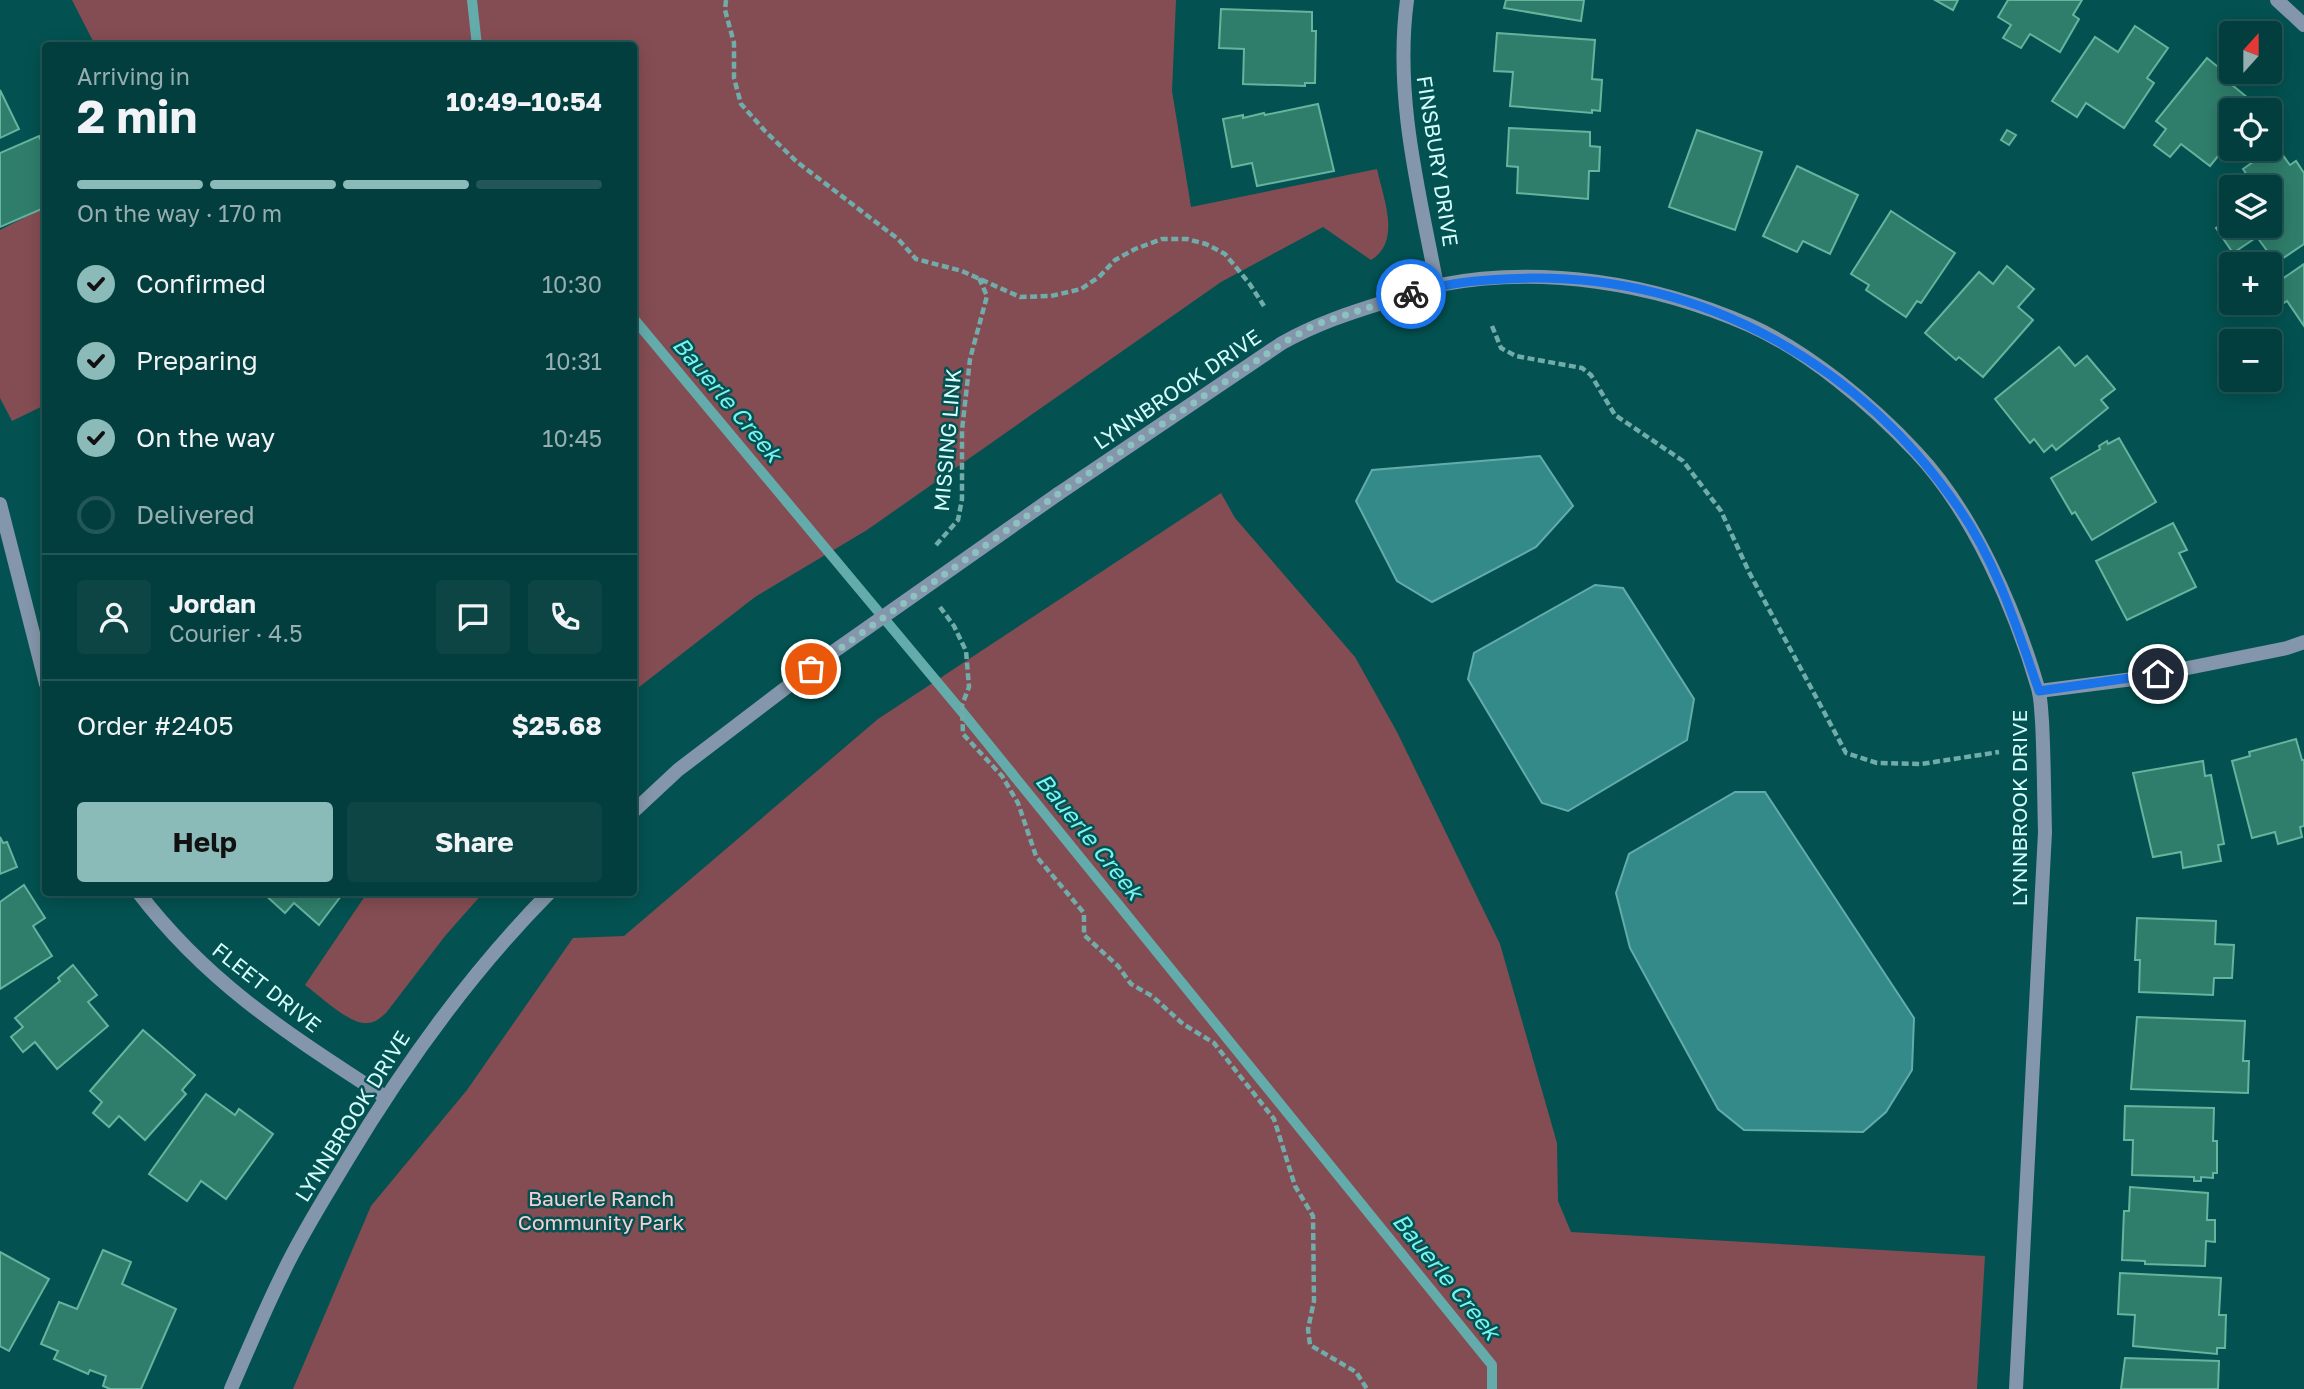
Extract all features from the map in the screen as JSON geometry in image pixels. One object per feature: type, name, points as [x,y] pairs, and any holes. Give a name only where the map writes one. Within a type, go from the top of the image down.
[{"type":"street","name":"FINSBURY DRIVE","points":[[1407,0],[1402,67],[1404,106],[1437,286]]},
{"type":"street","points":[[2277,0],[2304,25]]},
{"type":"street","name":"LYNNBROOK DRIVE","points":[[637,808],[678,770],[833,652],[1058,494],[1314,325],[1437,286],[1491,279],[1574,278],[1676,297],[1751,326],[1838,380],[1917,453],[1959,509],[2002,586],[2039,691],[2044,750],[2045,832],[2016,1389]]},
{"type":"street","points":[[0,504],[42,668]]},
{"type":"street","points":[[2039,691],[2133,679],[2287,648],[2304,642]]},
{"type":"street","name":"FLEET DRIVE","points":[[141,896],[196,960],[239,997],[286,1032],[385,1097]]},
{"type":"street","name":"LYNNBROOK DRIVE","points":[[231,1389],[284,1270],[385,1097],[424,1041],[483,967],[546,896]]},
{"type":"path","points":[[726,0],[725,10],[734,43],[734,78],[741,104],[765,131],[831,190],[898,239],[916,259],[962,271],[1020,297],[1051,296],[1081,289],[1099,277],[1115,260],[1135,249],[1162,239],[1187,239],[1206,244],[1225,254],[1264,306]]},
{"type":"path","name":"MISSING LINK","points":[[931,553],[958,520],[962,499],[962,430],[970,359],[987,296],[979,278]]},
{"type":"path","points":[[1492,326],[1501,348],[1516,356],[1582,368],[1591,375],[1615,415],[1683,461],[1721,511],[1749,572],[1846,752],[1877,763],[1921,764],[1999,752]]},
{"type":"path","points":[[936,601],[954,625],[966,650],[969,687],[962,705],[963,734],[1002,776],[1018,803],[1036,856],[1084,913],[1084,935],[1118,966],[1131,984],[1152,996],[1183,1024],[1214,1043],[1274,1119],[1295,1186],[1313,1216],[1314,1301],[1308,1329],[1310,1345],[1356,1372],[1367,1389]]},
{"type":"green space","points":[[72,0],[1176,0],[1172,91],[1191,207],[1377,169],[1386,206],[1388,231],[1386,242],[1371,260],[1323,227],[1221,282],[867,530],[755,597],[637,689],[637,42],[93,42]]},
{"type":"green space","points":[[42,209],[42,406],[12,421],[0,398],[0,230]]},
{"type":"green space","name":"Bauerle Ranch Community Park","points":[[1221,493],[1235,518],[1355,657],[1397,732],[1500,944],[1557,1143],[1558,1201],[1571,1232],[1985,1256],[1977,1389],[293,1389],[371,1206],[467,1090],[573,938],[624,936],[878,719]]},
{"type":"green space","points":[[365,896],[480,896],[445,936],[386,1013],[375,1021],[367,1023],[352,1019],[305,985]]},
{"type":"water","points":[[1540,456],[1573,506],[1536,547],[1432,602],[1397,581],[1356,501],[1372,470]]},
{"type":"water","points":[[1595,585],[1623,588],[1694,699],[1687,740],[1568,811],[1542,803],[1468,679],[1474,653]]},
{"type":"water","points":[[1735,792],[1765,792],[1914,1018],[1912,1070],[1886,1112],[1863,1132],[1744,1130],[1718,1109],[1630,948],[1616,893],[1629,854]]},
{"type":"building","points":[[1506,0],[1584,0],[1581,21],[1504,8]]},
{"type":"building","points":[[1935,0],[1958,0],[1953,10]]},
{"type":"building","points":[[2008,0],[2082,0],[2073,15],[2079,19],[2060,52],[2030,34],[2021,48],[2003,38],[2011,25],[1998,17]]},
{"type":"building","points":[[1221,9],[1312,12],[1312,31],[1316,31],[1315,83],[1305,83],[1305,86],[1243,84],[1244,49],[1219,48]]},
{"type":"building","points":[[2135,26],[2168,48],[2147,78],[2154,83],[2124,128],[2086,103],[2077,117],[2052,101],[2095,37],[2118,52]]},
{"type":"building","points":[[1497,33],[1595,40],[1592,79],[1602,80],[1600,111],[1592,110],[1592,113],[1510,106],[1513,72],[1494,71]]},
{"type":"building","points":[[2207,58],[2219,68],[2219,84],[2231,84],[2248,98],[2219,98],[2219,155],[2210,166],[2181,144],[2170,157],[2154,145],[2166,129],[2156,121]]},
{"type":"building","points":[[0,90],[19,129],[0,138]]},
{"type":"building","points":[[1318,104],[1334,171],[1257,186],[1252,163],[1232,167],[1223,119],[1265,115]]},
{"type":"building","points":[[1509,128],[1590,132],[1590,146],[1600,147],[1599,171],[1589,171],[1588,199],[1517,193],[1518,167],[1507,166]]},
{"type":"building","points":[[1697,130],[1762,152],[1735,230],[1669,207]]},
{"type":"building","points":[[2007,130],[2016,135],[2009,145],[2001,140]]},
{"type":"building","points":[[39,136],[42,143],[42,209],[0,227],[0,153]]},
{"type":"building","points":[[2282,154],[2290,165],[2296,161],[2304,173],[2304,244],[2282,259],[2282,252],[2268,252],[2258,238],[2282,238],[2282,175],[2247,175],[2243,169],[2254,161],[2282,161]]},
{"type":"building","points":[[1797,166],[1858,195],[1830,254],[1803,241],[1797,252],[1763,236]]},
{"type":"building","points":[[1891,211],[1955,253],[1921,303],[1917,301],[1906,317],[1866,290],[1869,285],[1851,274]]},
{"type":"building","points":[[2223,238],[2256,238],[2234,252]]},
{"type":"building","points":[[2304,264],[2304,326],[2287,301],[2284,303],[2282,300],[2282,279]]},
{"type":"building","points":[[2007,266],[2034,289],[2018,307],[2033,320],[1983,377],[1959,357],[1956,360],[1925,333],[1979,272],[1993,284]]},
{"type":"building","points":[[2059,347],[2075,366],[2087,356],[2115,389],[2101,400],[2108,408],[2056,450],[2052,445],[2044,452],[2034,439],[2030,443],[1995,399]]},
{"type":"building","points":[[2119,438],[2156,502],[2092,540],[2075,512],[2072,514],[2051,478],[2100,449],[2099,446],[2107,441],[2108,444]]},
{"type":"building","points":[[2173,523],[2187,550],[2179,553],[2196,587],[2127,620],[2096,561]]},
{"type":"building","points":[[2296,739],[2304,760],[2304,826],[2300,827],[2302,837],[2278,844],[2275,832],[2252,838],[2232,761],[2250,756],[2249,752]]},
{"type":"building","points":[[2203,761],[2205,776],[2211,775],[2224,844],[2218,845],[2221,861],[2183,868],[2181,852],[2153,857],[2133,773]]},
{"type":"building","points":[[0,837],[3,843],[7,842],[17,867],[0,874]]},
{"type":"building","points":[[24,885],[45,918],[33,926],[52,956],[0,989],[0,902]]},
{"type":"building","points":[[266,896],[341,896],[319,925],[294,903],[285,913]]},
{"type":"building","points":[[2137,918],[2216,921],[2215,944],[2234,945],[2232,978],[2214,978],[2213,995],[2139,992],[2140,960],[2135,960]]},
{"type":"building","points":[[73,965],[97,995],[88,1002],[108,1026],[57,1069],[35,1042],[23,1052],[11,1037],[23,1027],[15,1018],[60,981],[58,978]]},
{"type":"building","points":[[2137,1017],[2245,1021],[2243,1061],[2249,1061],[2248,1093],[2131,1089]]},
{"type":"building","points":[[143,1030],[195,1075],[182,1090],[186,1094],[145,1140],[119,1116],[109,1127],[93,1113],[102,1102],[90,1091]]},
{"type":"building","points":[[206,1094],[235,1115],[239,1109],[273,1134],[226,1199],[201,1181],[187,1201],[149,1174]]},
{"type":"building","points":[[2125,1106],[2214,1108],[2213,1141],[2217,1141],[2217,1173],[2213,1173],[2213,1178],[2201,1177],[2201,1181],[2194,1181],[2194,1177],[2132,1175],[2133,1140],[2124,1140]]},
{"type":"building","points":[[2130,1187],[2208,1193],[2207,1220],[2215,1220],[2215,1242],[2206,1241],[2205,1266],[2145,1264],[2145,1261],[2122,1260],[2124,1211],[2129,1211]]},
{"type":"building","points":[[103,1250],[131,1262],[122,1284],[176,1309],[141,1389],[110,1389],[103,1386],[106,1376],[90,1370],[88,1374],[54,1359],[58,1351],[41,1344],[59,1302],[77,1309]]},
{"type":"building","points":[[0,1252],[49,1279],[9,1351],[0,1346]]},
{"type":"building","points":[[2120,1273],[2221,1278],[2219,1315],[2226,1315],[2225,1348],[2217,1348],[2217,1354],[2133,1346],[2135,1315],[2118,1314]]},
{"type":"building","points":[[2125,1358],[2219,1361],[2218,1389],[2121,1389]]},
{"type":"waterway","name":"Bauerle Creek","points":[[472,0],[477,42]]},
{"type":"waterway","name":"Bauerle Creek","points":[[637,323],[963,713],[1492,1365],[1492,1389]]},
{"type":"way so far","points":[[811,669],[1058,494],[1283,343],[1314,325],[1411,294]]},
{"type":"route","points":[[1411,294],[1437,286],[1491,279],[1574,278],[1676,297],[1751,326],[1838,380],[1917,453],[1959,509],[2002,586],[2039,691],[2158,674]]}]
